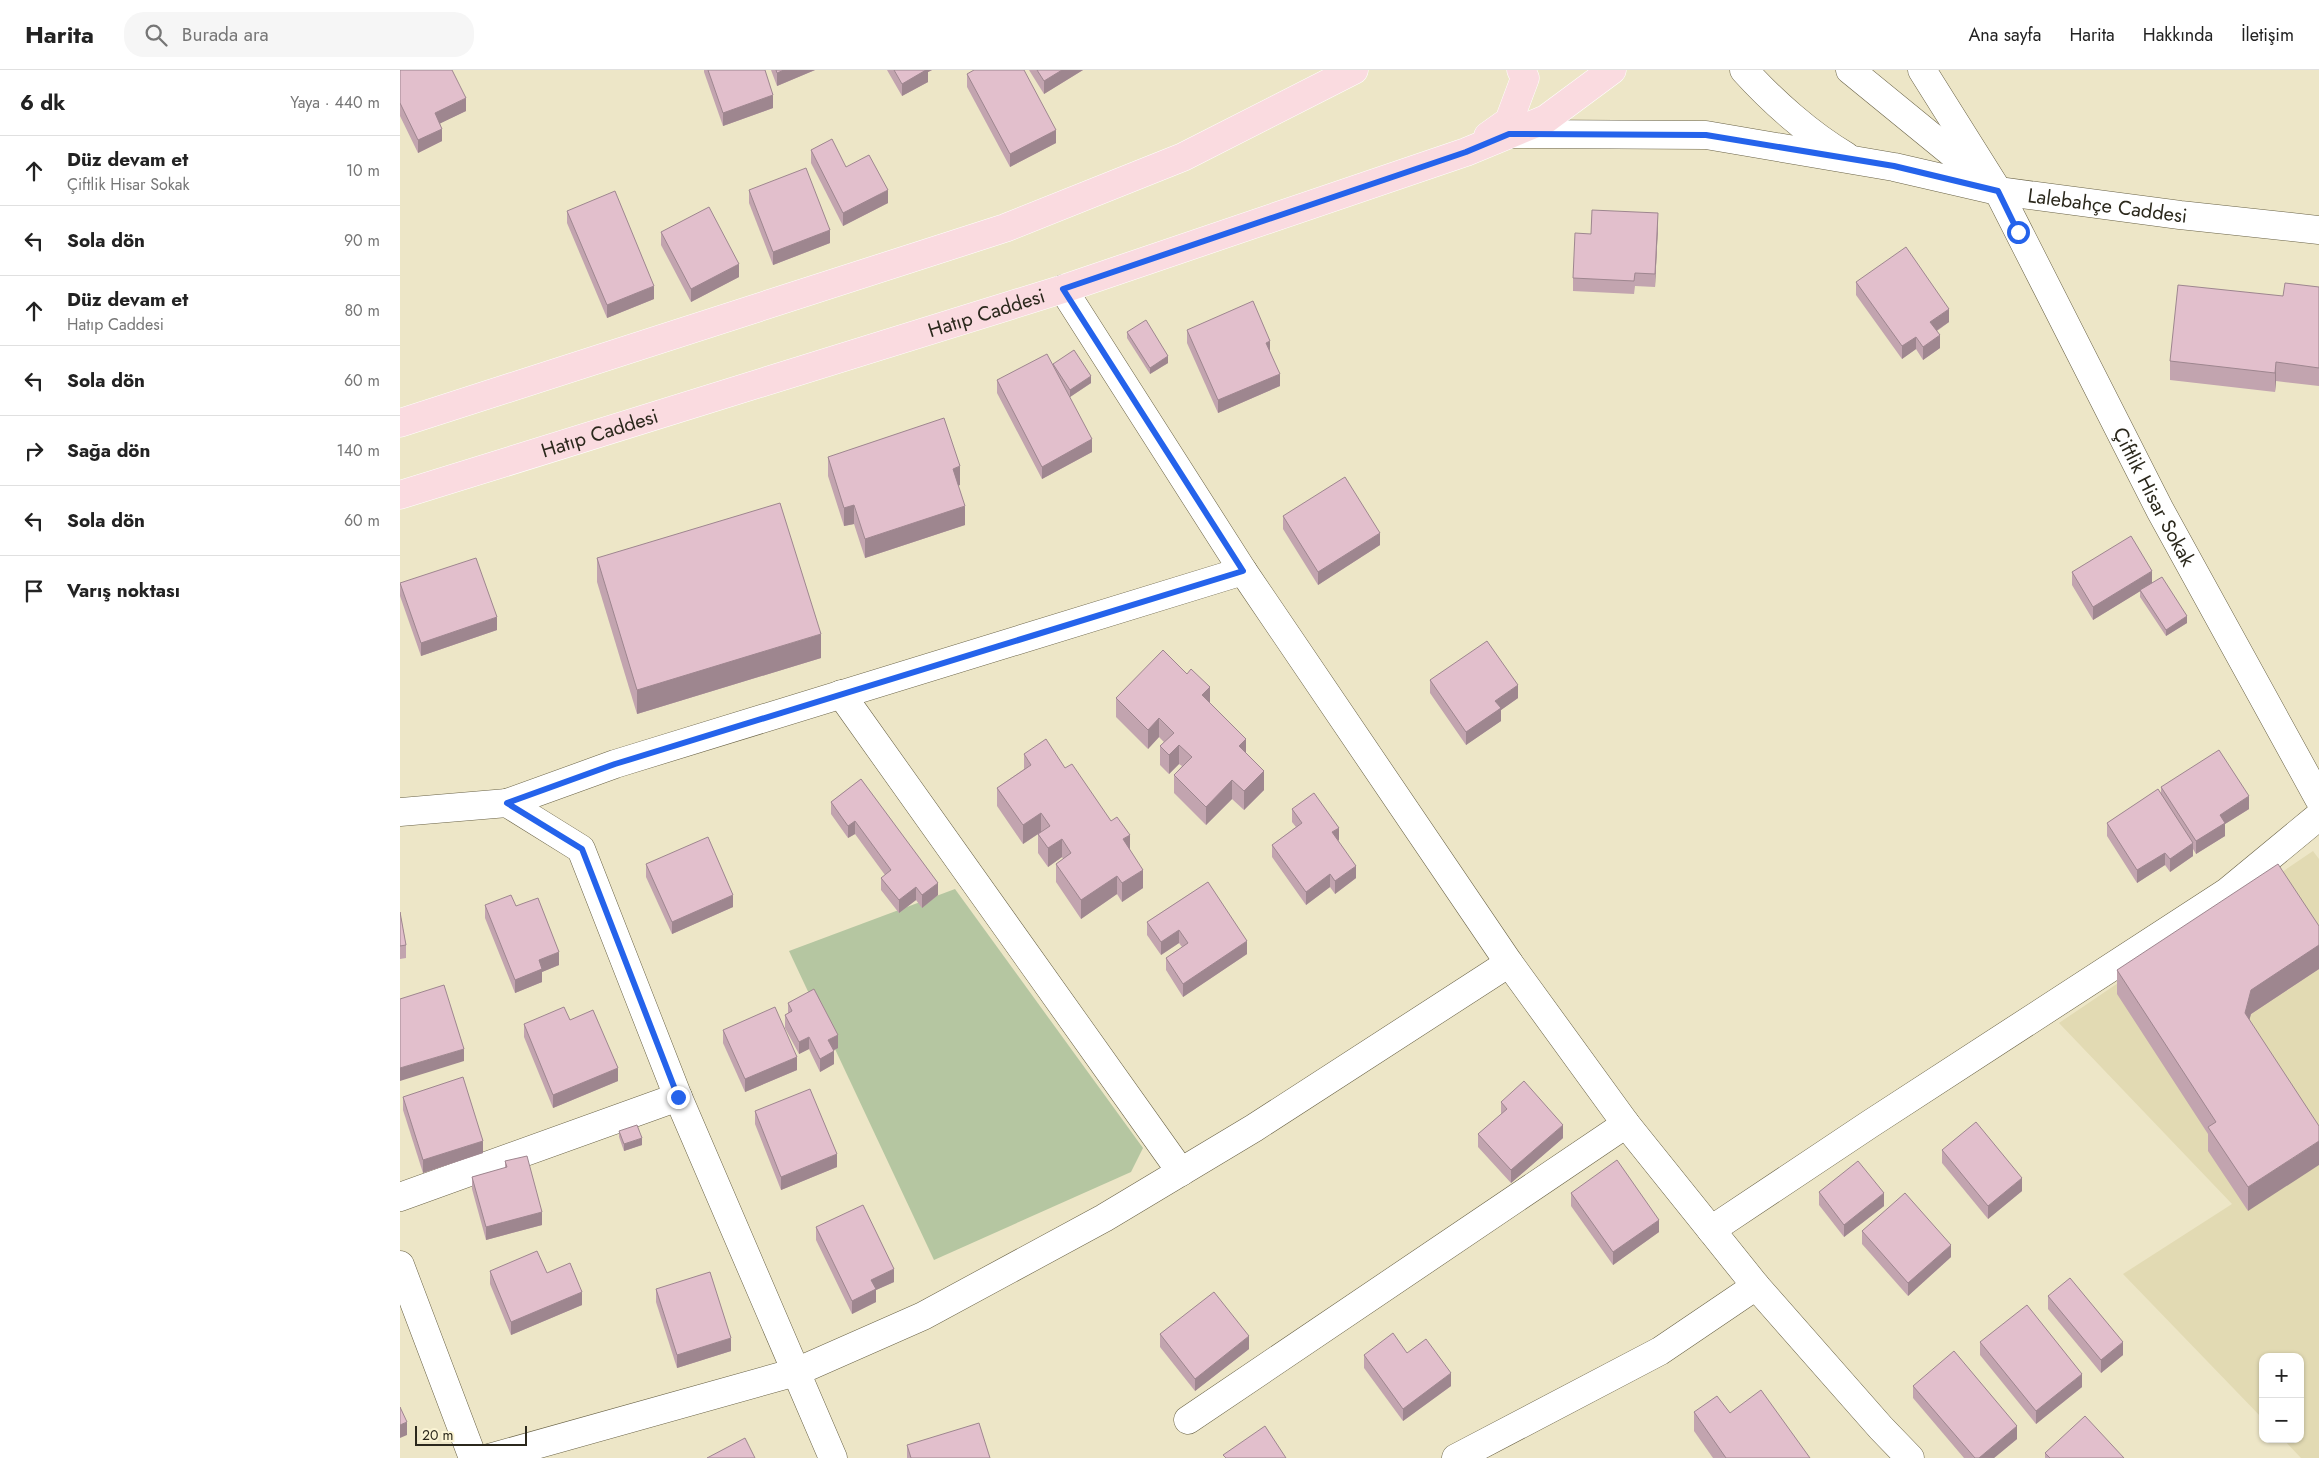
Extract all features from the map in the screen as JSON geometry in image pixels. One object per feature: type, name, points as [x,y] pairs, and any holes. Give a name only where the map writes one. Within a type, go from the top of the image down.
[{"type":"main road","points":[[400,423],[1005,228],[1183,158],[1354,70]]},
{"type":"main road","points":[[1466,152],[1509,121],[1525,78],[1521,70]]},
{"type":"main road","name":"Hatıp Caddesi","points":[[400,495],[1063,289],[1466,152],[1546,119],[1612,70]]},
{"type":"street","points":[[1744,70],[1762,89],[1829,146],[1854,160]]},
{"type":"street","points":[[1850,70],[1998,191]]},
{"type":"street","name":"Çiftlik Hisar Sokak","points":[[1922,70],[1998,191],[2160,510],[2319,799]]},
{"type":"street","name":"Lalebahçe Caddesi","points":[[1509,134],[1706,135],[1894,166],[1998,191],[2180,215],[2319,230]]},
{"type":"street","points":[[1063,289],[1243,571],[1509,963],[1626,1124],[1756,1286],[1881,1428],[1910,1458]]},
{"type":"street","points":[[400,812],[507,803],[615,764],[1243,571]]},
{"type":"street","points":[[841,694],[1181,1172]]},
{"type":"street","points":[[507,803],[582,849],[678,1097],[833,1458]]},
{"type":"street","points":[[1711,1230],[1870,1124],[2227,892],[2319,816]]},
{"type":"street","points":[[489,1458],[796,1372],[923,1316],[1104,1218],[1181,1172],[1254,1128],[1509,963]]},
{"type":"street","points":[[400,1197],[678,1097]]},
{"type":"street","points":[[1188,1420],[1626,1124]]},
{"type":"street","points":[[400,1266],[474,1458]]},
{"type":"street","points":[[1456,1458],[1660,1351],[1756,1286]]},
{"type":"shaded area","points":[[2313,851],[2319,859],[2319,1458],[2301,1458],[2287,1443],[2304,1443],[2304,1353],[2259,1353],[2259,1415],[2123,1274],[2232,1204],[2059,1023]]},
{"type":"green space","points":[[955,889],[1143,1148],[1131,1172],[934,1260],[789,951]]},
{"type":"building","points":[[400,70],[452,70],[466,98],[435,113],[442,129],[418,140],[400,103]]},
{"type":"building","points":[[708,70],[765,70],[773,95],[723,113]]},
{"type":"building","points":[[894,70],[926,70],[902,84]]},
{"type":"building","points":[[974,70],[1024,70],[1056,130],[1010,154],[967,74]]},
{"type":"building","points":[[1037,70],[1062,70],[1044,81]]},
{"type":"building","points":[[832,139],[846,167],[869,155],[888,190],[843,213],[811,150]]},
{"type":"building","points":[[806,168],[830,230],[773,252],[749,190]]},
{"type":"building","points":[[615,191],[654,286],[607,305],[567,211]]},
{"type":"building","points":[[709,207],[739,264],[691,289],[661,232]]},
{"type":"building","points":[[1592,210],[1658,213],[1655,274],[1635,273],[1634,281],[1573,278],[1575,233],[1591,234]]},
{"type":"building","points":[[1906,247],[1949,309],[1930,322],[1940,335],[1923,347],[1916,337],[1902,346],[1856,282]]},
{"type":"building","points":[[2285,283],[2319,287],[2319,368],[2276,362],[2275,373],[2170,361],[2178,285],[2283,296]]},
{"type":"building","points":[[1253,301],[1270,341],[1266,343],[1280,374],[1218,400],[1187,330]]},
{"type":"building","points":[[1146,320],[1168,356],[1150,368],[1127,332]]},
{"type":"building","points":[[1074,350],[1091,376],[1070,390],[1053,364]]},
{"type":"building","points":[[1047,354],[1092,439],[1042,467],[997,380]]},
{"type":"building","points":[[944,418],[960,466],[953,469],[965,506],[865,539],[854,505],[844,508],[828,457]]},
{"type":"building","points":[[1345,477],[1380,533],[1318,572],[1283,516]]},
{"type":"building","points":[[780,503],[821,634],[637,690],[597,558]]},
{"type":"building","points":[[2131,536],[2152,571],[2093,607],[2072,572]]},
{"type":"building","points":[[476,558],[497,617],[421,643],[400,583]]},
{"type":"building","points":[[2162,577],[2187,616],[2166,630],[2140,590]]},
{"type":"building","points":[[1487,641],[1518,685],[1495,701],[1501,708],[1466,732],[1430,680]]},
{"type":"building","points":[[1163,650],[1187,674],[1191,669],[1210,687],[1202,695],[1246,739],[1239,746],[1264,771],[1244,791],[1232,780],[1206,807],[1174,775],[1192,757],[1179,745],[1169,755],[1160,746],[1174,733],[1159,718],[1148,730],[1116,698]]},
{"type":"building","points":[[1046,739],[1065,768],[1072,764],[1111,821],[1117,817],[1130,835],[1123,839],[1143,870],[1122,883],[1117,876],[1081,900],[1056,864],[1071,853],[1062,839],[1048,848],[1038,834],[1050,826],[1041,813],[1023,825],[997,788],[1031,765],[1024,754]]},
{"type":"building","points":[[2219,750],[2249,796],[2220,815],[2225,823],[2196,841],[2161,787]]},
{"type":"building","points":[[861,779],[938,883],[922,895],[916,887],[899,900],[881,878],[891,870],[855,821],[848,826],[831,802]]},
{"type":"building","points":[[2158,789],[2193,843],[2170,859],[2165,853],[2137,870],[2107,823]]},
{"type":"building","points":[[1314,793],[1339,828],[1332,832],[1356,866],[1335,881],[1330,874],[1306,892],[1272,845],[1302,823],[1292,809]]},
{"type":"building","points":[[708,837],[733,895],[672,922],[646,864]]},
{"type":"building","points":[[2278,864],[2319,926],[2319,945],[2251,990],[2245,1013],[2319,1126],[2319,1141],[2248,1187],[2208,1127],[2216,1122],[2117,970]]},
{"type":"building","points":[[1208,882],[1247,941],[1183,984],[1166,958],[1188,943],[1179,930],[1161,942],[1147,922]]},
{"type":"building","points":[[511,895],[516,906],[538,898],[559,952],[539,960],[542,969],[515,980],[485,905]]},
{"type":"building","points":[[400,912],[406,945],[400,946]]},
{"type":"building","points":[[444,985],[464,1049],[400,1068],[400,999]]},
{"type":"building","points":[[814,989],[838,1035],[828,1040],[834,1051],[820,1059],[809,1037],[799,1042],[785,1015],[792,1011],[788,1003]]},
{"type":"building","points":[[564,1007],[570,1020],[593,1010],[618,1068],[553,1095],[524,1024]]},
{"type":"building","points":[[775,1007],[797,1057],[745,1079],[723,1030]]},
{"type":"building","points":[[463,1077],[483,1141],[423,1160],[403,1097]]},
{"type":"building","points":[[1524,1081],[1563,1125],[1511,1170],[1478,1134],[1507,1109],[1501,1102]]},
{"type":"building","points":[[810,1089],[837,1154],[781,1177],[755,1111]]},
{"type":"building","points":[[1976,1122],[2022,1178],[1988,1206],[1942,1150]]},
{"type":"building","points":[[637,1125],[642,1138],[624,1144],[619,1131]]},
{"type":"building","points":[[527,1156],[542,1212],[486,1227],[472,1177],[507,1167],[505,1161]]},
{"type":"building","points":[[1617,1160],[1659,1220],[1613,1252],[1571,1193]]},
{"type":"building","points":[[1858,1161],[1884,1193],[1844,1225],[1819,1192]]},
{"type":"building","points":[[1905,1193],[1951,1245],[1908,1283],[1862,1231]]},
{"type":"building","points":[[863,1205],[894,1269],[871,1280],[876,1289],[852,1301],[816,1227]]},
{"type":"building","points":[[537,1251],[547,1273],[570,1263],[582,1292],[511,1322],[490,1271]]},
{"type":"building","points":[[710,1272],[731,1338],[677,1355],[656,1289]]},
{"type":"building","points":[[2070,1278],[2123,1342],[2101,1360],[2048,1296]]},
{"type":"building","points":[[1214,1292],[1249,1336],[1195,1379],[1160,1334]]},
{"type":"building","points":[[2027,1305],[2082,1374],[2036,1411],[1980,1342]]},
{"type":"building","points":[[1393,1333],[1407,1353],[1426,1339],[1451,1373],[1403,1409],[1364,1355]]},
{"type":"building","points":[[1954,1351],[2017,1426],[1979,1458],[1975,1458],[1913,1386]]},
{"type":"building","points":[[1761,1390],[1810,1458],[1726,1458],[1694,1412],[1717,1396],[1730,1413]]},
{"type":"building","points":[[400,1407],[407,1422],[400,1425]]},
{"type":"building","points":[[2085,1416],[2124,1458],[2050,1458],[2045,1453]]},
{"type":"building","points":[[979,1423],[990,1458],[911,1458],[907,1445]]},
{"type":"building","points":[[1265,1426],[1286,1458],[1226,1458],[1223,1455]]},
{"type":"building","points":[[745,1438],[755,1458],[707,1458]]},
{"type":"route","points":[[678,1097],[582,849],[507,803],[615,764],[1243,571],[1063,289],[1466,152],[1509,134],[1706,135],[1894,166],[1998,191],[2018,232]]}]
